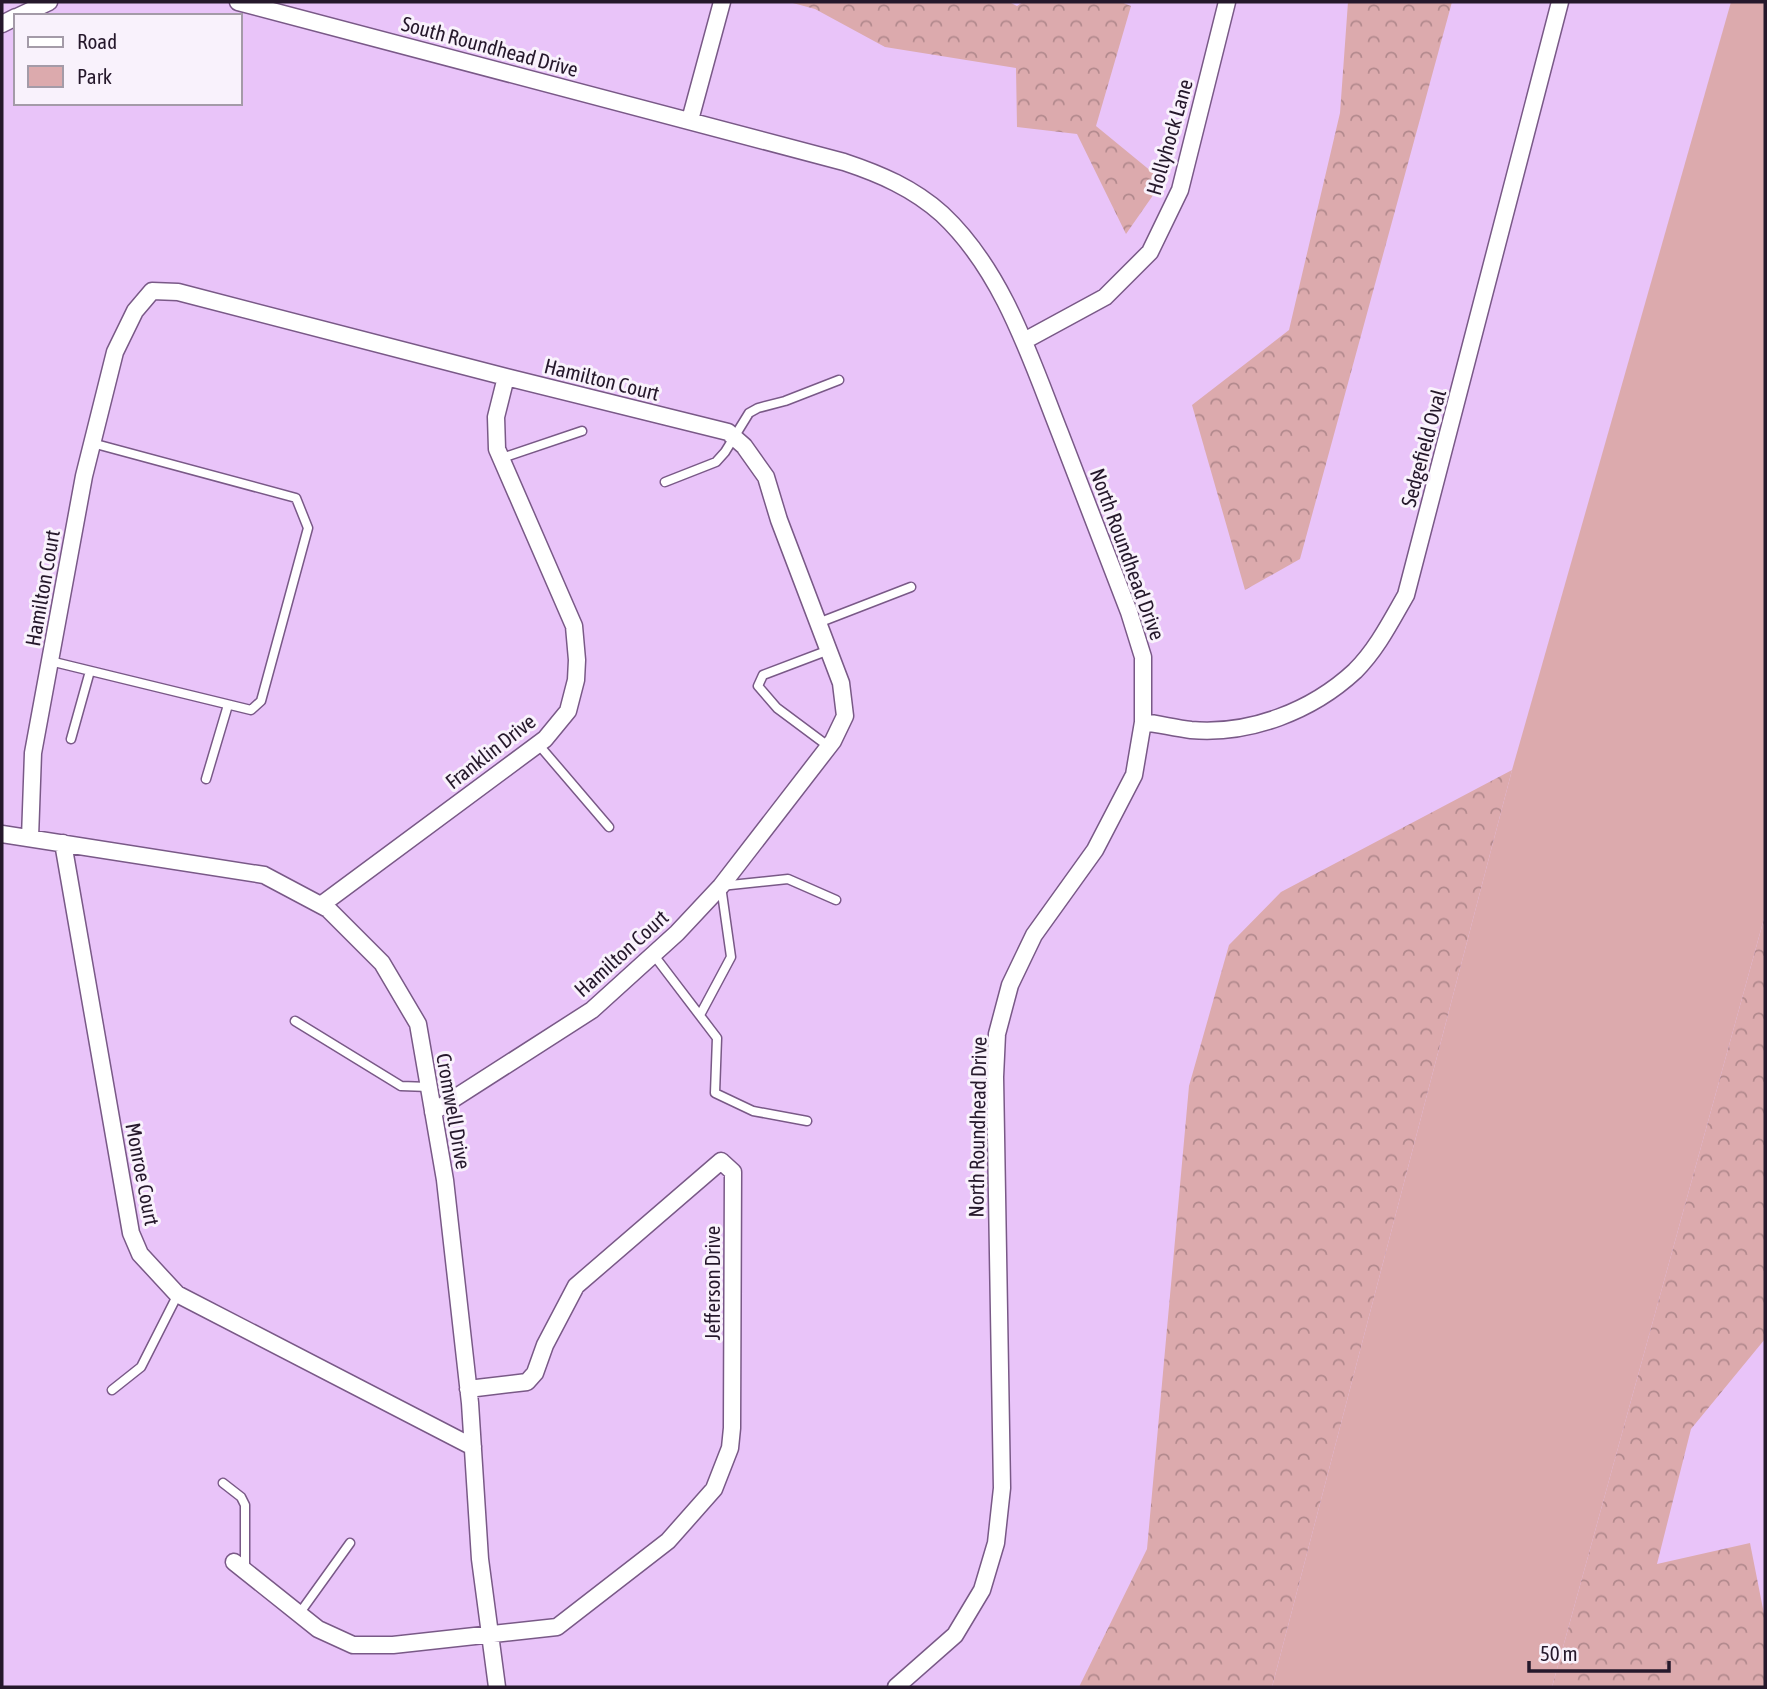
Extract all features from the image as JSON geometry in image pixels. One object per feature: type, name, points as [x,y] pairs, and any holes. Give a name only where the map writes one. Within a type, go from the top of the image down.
[{"type":"street","points":[[18,12],[49,2]]},
{"type":"street","name":"South Roundhead Drive","points":[[238,2],[690,120]]},
{"type":"street","points":[[690,120],[722,2]]},
{"type":"street","name":"Hollyhock Lane","points":[[1024,341],[1105,298],[1150,252],[1180,190],[1227,2]]},
{"type":"street","name":"Sedgefield Oval","points":[[1143,722],[1193,730],[1239,728],[1282,717],[1318,699],[1355,670],[1381,639],[1406,595],[1560,2]]},
{"type":"street","name":"North Roundhead Drive","points":[[690,120],[844,162],[884,176],[912,191],[942,214],[983,261],[1024,341],[1129,612],[1143,657],[1143,722],[1134,775],[1095,850],[1034,935],[1010,985],[998,1034],[995,1077],[1002,1488],[996,1543],[982,1590],[955,1635],[896,1687]]},
{"type":"street","name":"Hamilton Court","points":[[30,838],[33,753],[84,476],[114,352],[135,311],[152,291],[178,292],[728,432],[744,446],[766,477],[779,520],[841,683],[845,716],[829,747],[721,886],[653,954],[592,1010],[433,1112]]},
{"type":"street","name":"Franklin Drive","points":[[321,905],[538,744],[568,710],[578,660],[574,626],[497,449],[496,417],[506,377]]},
{"type":"street","name":"Cromwell Drive","points":[[2,834],[264,875],[328,909],[382,963],[418,1024],[445,1180],[468,1389],[480,1559],[497,1687]]},
{"type":"street","name":"Monroe Court","points":[[63,843],[131,1233],[140,1254],[178,1294],[473,1447]]},
{"type":"street","name":"Jefferson Drive","points":[[468,1389],[527,1382],[535,1373],[545,1345],[576,1286],[721,1161],[733,1172],[732,1428],[730,1448],[714,1489],[668,1541],[556,1627],[490,1636]]},
{"type":"street","points":[[240,1566],[318,1629],[353,1645],[393,1645],[490,1636]]},
{"type":"lane","points":[[665,482],[716,462],[749,413],[839,380]]},
{"type":"lane","points":[[502,458],[582,431]]},
{"type":"lane","points":[[50,661],[251,710],[261,701],[308,528],[296,498],[92,443]]},
{"type":"lane","points":[[818,623],[911,587]]},
{"type":"lane","points":[[829,650],[763,675],[758,686],[777,708],[829,747]]},
{"type":"lane","points":[[71,739],[90,671]]},
{"type":"lane","points":[[206,779],[228,705]]},
{"type":"lane","points":[[538,744],[608,827]]},
{"type":"lane","points":[[700,1015],[731,957],[721,886],[788,879],[835,900]]},
{"type":"lane","points":[[653,954],[717,1038],[715,1093],[753,1111],[807,1121]]},
{"type":"lane","points":[[295,1021],[401,1086],[429,1087]]},
{"type":"lane","points":[[112,1390],[141,1367],[178,1294]]},
{"type":"lane","points":[[223,1483],[241,1497],[245,1505],[240,1566]]},
{"type":"lane","points":[[299,1614],[351,1543]]},
{"type":"green space","points":[[789,2],[1009,2],[1017,6],[1023,2],[1121,2],[1131,6],[1096,126],[1163,181],[1126,234],[1077,134],[1017,127],[1016,68],[885,47],[815,9]]},
{"type":"green space","points":[[1348,2],[1452,2],[1300,559],[1245,590],[1192,405],[1289,330],[1340,113]]},
{"type":"green space","points":[[1731,2],[1765,2],[1765,915],[1552,1687],[1272,1687],[1512,770]]},
{"type":"green space","points":[[1512,770],[1272,1687],[1079,1687],[1147,1549],[1189,1086],[1229,945],[1281,892]]},
{"type":"green space","points":[[1765,915],[1765,1339],[1691,1429],[1657,1564],[1750,1543],[1765,1619],[1765,1687],[1552,1687]]}]
